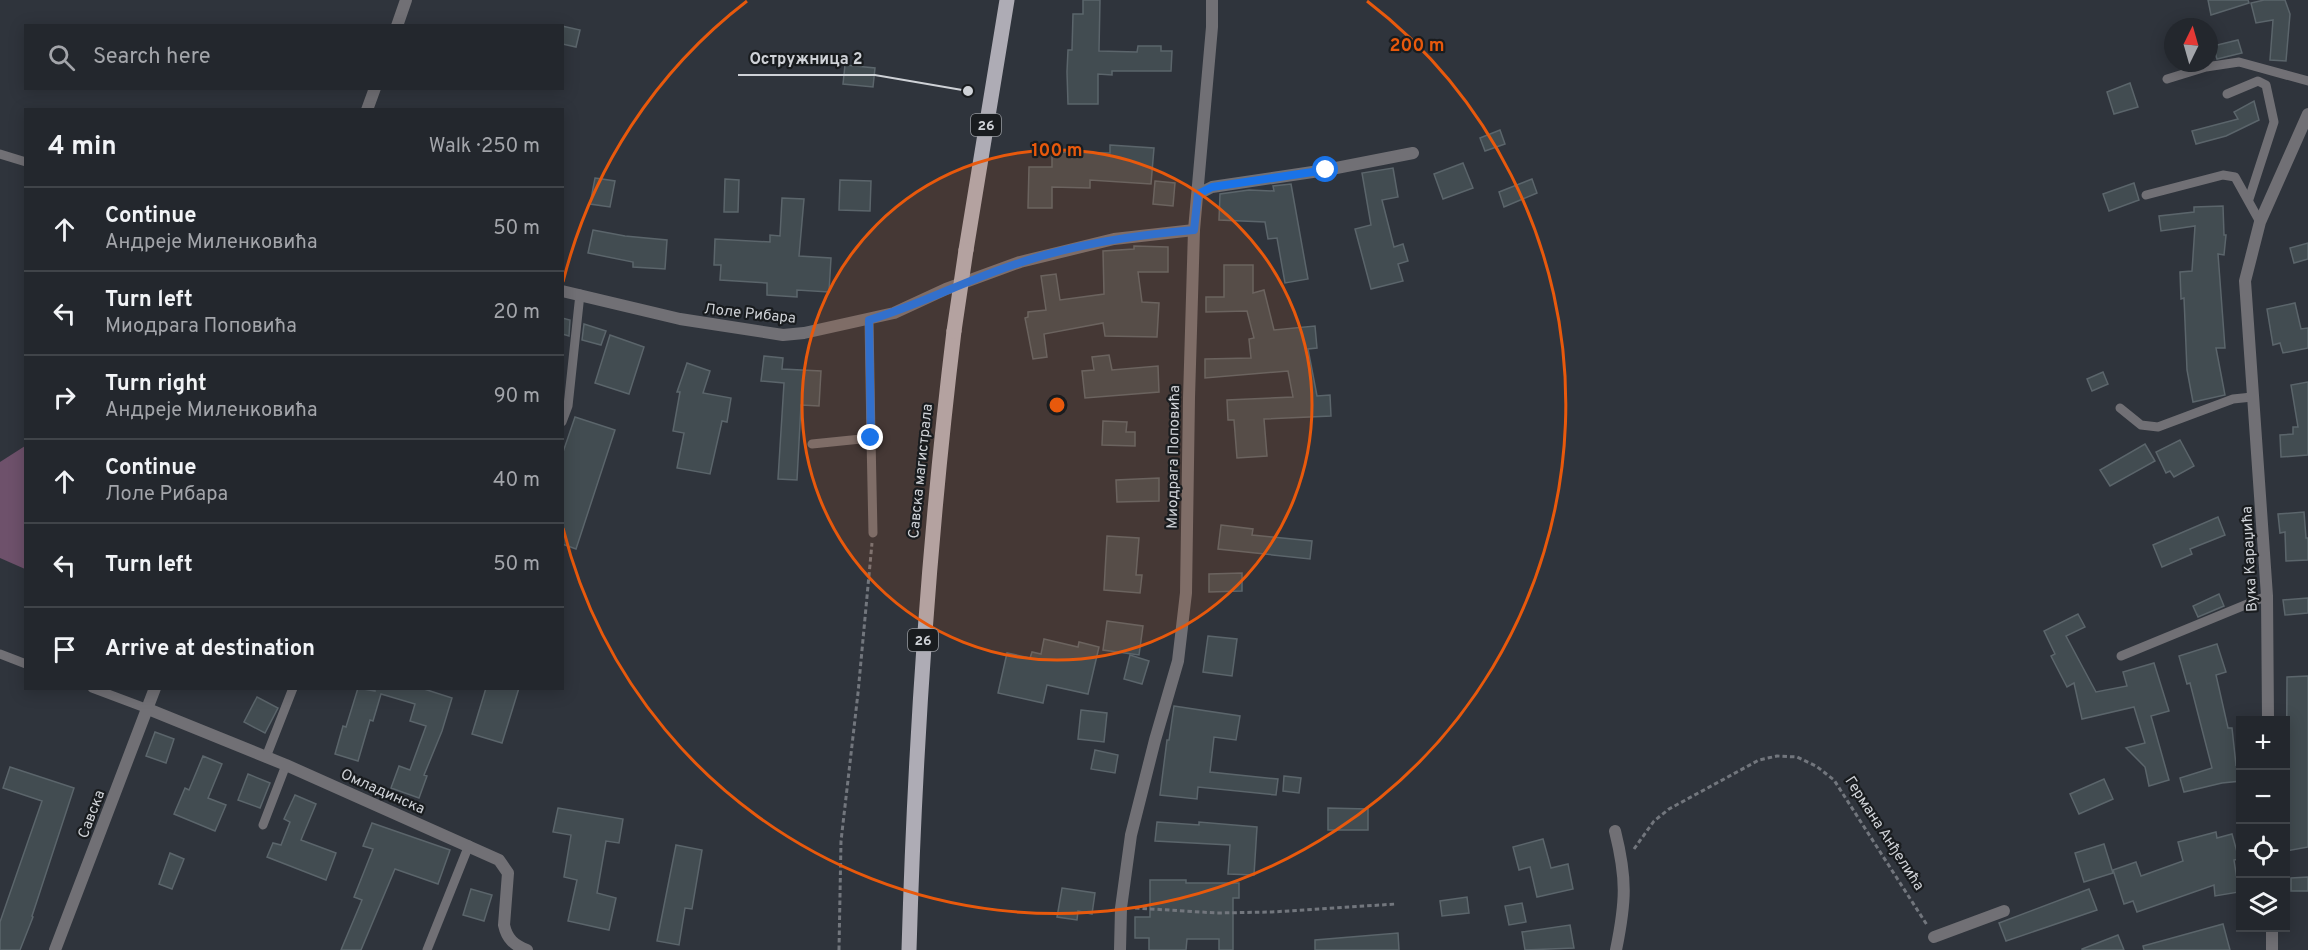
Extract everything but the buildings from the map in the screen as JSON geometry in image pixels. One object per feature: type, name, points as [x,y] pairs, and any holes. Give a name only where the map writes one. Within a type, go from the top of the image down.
[{"type":"main road","name":"Савска магистрала","points":[[909,950],[912,829],[923,632],[937,473],[954,331],[998,44],[1007,0]]},
{"type":"street","points":[[398,24],[406,0]]},
{"type":"street","name":"Миодрага Поповића","points":[[1120,950],[1121,908],[1135,811],[1182,640],[1186,593],[1194,230],[1212,27],[1212,0]]},
{"type":"street","points":[[368,108],[374,90]]},
{"type":"street","name":"Вука Караџића","points":[[2268,716],[2267,597],[2245,281],[2260,222],[2308,114]]},
{"type":"street","points":[[1198,194],[1212,187],[1326,170],[1413,153]]},
{"type":"street","name":"Лоле Рибара","points":[[564,291],[680,319],[783,334],[804,333],[894,313],[965,282],[1020,262],[1075,248],[1156,233],[1194,230]]},
{"type":"street","name":"Савска","points":[[55,950],[154,690]]},
{"type":"street","name":"Омладинска","points":[[148,709],[286,765],[499,860],[506,868],[508,881],[504,925],[506,932],[509,939],[527,950]]},
{"type":"street","points":[[1615,831],[1623,865],[1624,913],[1616,950]]},
{"type":"street","points":[[1934,937],[2004,911]]},
{"type":"street","points":[[2272,932],[2272,950]]},
{"type":"lane","points":[[2167,79],[2206,67],[2239,62],[2308,81]]},
{"type":"lane","points":[[2227,94],[2258,81],[2266,85],[2269,97],[2274,122],[2249,200]]},
{"type":"lane","points":[[0,154],[24,161]]},
{"type":"lane","points":[[2146,195],[2223,175],[2235,177],[2260,222]]},
{"type":"lane","points":[[564,417],[568,406],[580,294]]},
{"type":"lane","points":[[869,320],[873,533]]},
{"type":"lane","points":[[2120,408],[2141,425],[2158,427],[2233,399],[2252,397]]},
{"type":"lane","points":[[812,444],[871,438]]},
{"type":"lane","points":[[2121,656],[2267,597]]},
{"type":"lane","points":[[0,654],[24,663]]},
{"type":"lane","points":[[97,690],[148,709]]},
{"type":"lane","points":[[266,757],[291,690]]},
{"type":"lane","points":[[263,825],[286,765]]},
{"type":"lane","points":[[427,950],[469,845]]},
{"type":"path","points":[[840,950],[841,841],[873,533]]},
{"type":"path","name":"Германа Анђелића","points":[[1623,865],[1654,821],[1670,809],[1759,760],[1777,756],[1797,757],[1816,766],[1834,780],[1934,937]]},
{"type":"path","points":[[1121,908],[1217,913],[1396,904]]},
{"type":"shaded area","points":[[24,447],[24,569],[0,558],[0,462]]},
{"type":"place","name":"Остружница 2","points":[[968,91]]},
{"type":"route","points":[[871,438],[869,320],[894,313],[946,289],[1020,262],[1114,239],[1194,230],[1198,194],[1212,187],[1326,170]]}]
